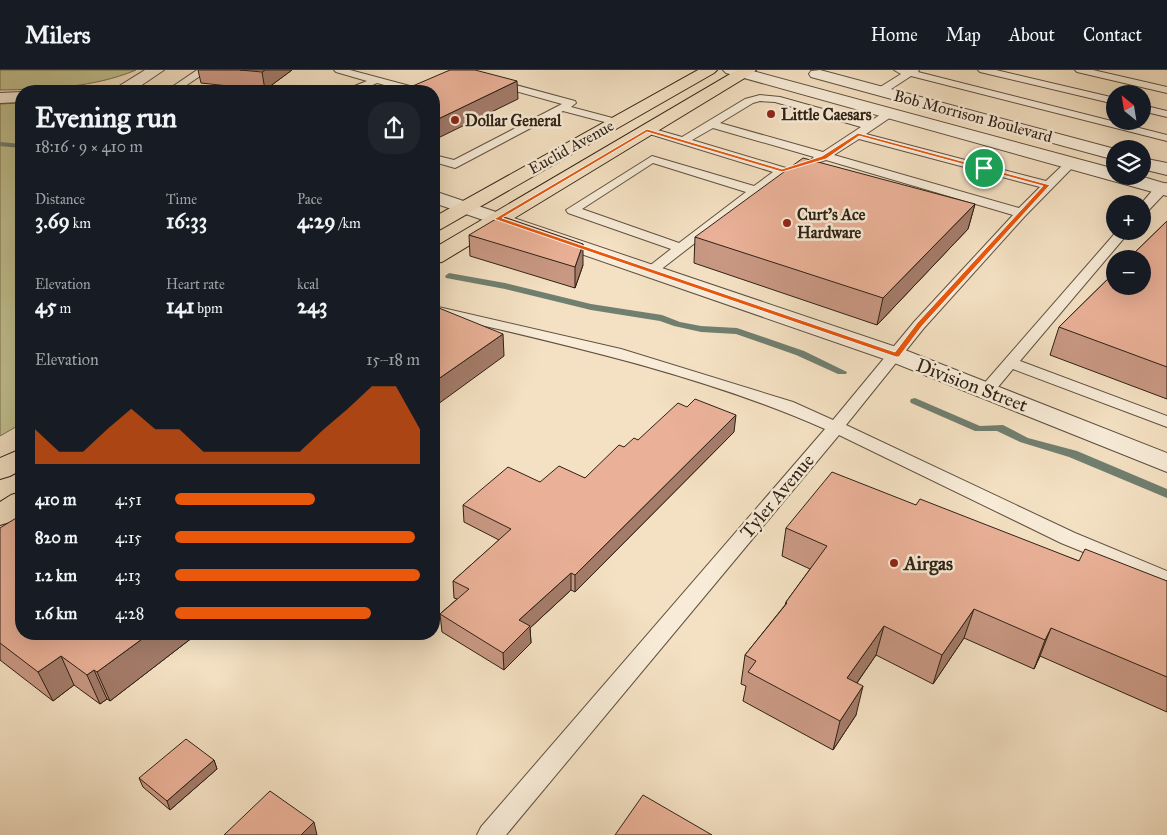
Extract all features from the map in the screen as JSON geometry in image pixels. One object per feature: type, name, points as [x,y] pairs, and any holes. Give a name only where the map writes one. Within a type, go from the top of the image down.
[{"type":"main road","name":"Euclid Avenue","points":[[440,222],[709,70]]},
{"type":"main road","name":"Euclid Avenue","points":[[440,253],[647,130],[741,71]]},
{"type":"main road","points":[[0,470],[15,461]]},
{"type":"main road","points":[[0,515],[15,506]]},
{"type":"street","points":[[132,85],[156,70]]},
{"type":"street","name":"Bob Morrison Boulevard","points":[[802,70],[1106,152]]},
{"type":"street","name":"Bob Morrison Boulevard","points":[[741,71],[1106,173]]},
{"type":"street","points":[[0,98],[15,98]]},
{"type":"street","points":[[1151,165],[1167,169]]},
{"type":"street","name":"Bob Morrison Boulevard","points":[[1151,184],[1165,188]]},
{"type":"street","name":"Division Street","points":[[440,199],[896,355],[1167,463]]},
{"type":"lane","points":[[180,85],[204,70]]},
{"type":"lane","points":[[339,70],[398,85]]},
{"type":"lane","points":[[983,70],[1106,99]]},
{"type":"lane","points":[[1080,70],[1167,90]]},
{"type":"lane","points":[[881,90],[908,71],[1167,138]]},
{"type":"lane","points":[[365,85],[377,80]]},
{"type":"lane","points":[[440,160],[455,164],[571,103],[501,84]]},
{"type":"lane","points":[[683,141],[748,101],[760,98],[776,99],[869,126]]},
{"type":"lane","points":[[562,108],[616,122]]},
{"type":"lane","points":[[1151,110],[1167,114]]},
{"type":"lane","points":[[807,163],[824,157],[890,113]]},
{"type":"lane","points":[[712,124],[1021,213]]},
{"type":"lane","points":[[647,130],[786,169],[650,271]]},
{"type":"lane","points":[[858,135],[1047,185]]},
{"type":"lane","points":[[670,164],[700,146]]},
{"type":"lane","points":[[681,248],[572,210],[652,159],[756,190]]},
{"type":"lane","name":"Tyler Avenue","points":[[490,835],[836,427],[919,325],[1047,185],[1071,163]]},
{"type":"lane","points":[[1151,201],[1165,188]]},
{"type":"lane","points":[[987,390],[1116,240]]},
{"type":"lane","points":[[440,311],[616,352],[787,406],[836,427],[1068,538],[1167,579]]},
{"type":"lane","points":[[1011,362],[1167,422]]},
{"type":"shaded area","points":[[0,70],[136,70],[103,81],[86,84],[15,85],[15,89],[0,90]]},
{"type":"shaded area","points":[[15,103],[15,427],[0,436],[0,104]]},
{"type":"building","points":[[240,70],[265,70],[262,72]]},
{"type":"building","points":[[450,70],[475,70],[517,81],[440,118],[440,85],[415,85]]},
{"type":"building","points":[[803,158],[975,204],[883,298],[695,237]]},
{"type":"building","points":[[501,216],[583,244],[575,267],[469,235]]},
{"type":"building","points":[[1167,221],[1167,367],[1059,327],[1106,281],[1106,295],[1151,295],[1151,250],[1137,250],[1148,240],[1151,240],[1151,237]]},
{"type":"building","points":[[440,308],[503,334],[440,378]]},
{"type":"building","points":[[695,399],[736,415],[575,575],[571,573],[519,620],[530,626],[503,653],[440,614],[469,589],[453,581],[511,529],[463,505],[508,467],[540,482],[559,466],[585,478],[619,445],[624,447],[634,438],[638,440],[678,403],[687,407]]},
{"type":"building","points":[[832,472],[916,505],[920,499],[1079,561],[1085,549],[1167,581],[1167,677],[1051,628],[1045,640],[974,609],[942,655],[884,626],[847,678],[863,686],[840,721],[748,672],[756,661],[745,655],[787,603],[827,546],[786,528]]},
{"type":"building","points":[[15,519],[15,640],[141,640],[97,672],[94,670],[87,675],[61,656],[38,672],[0,643],[0,528]]},
{"type":"building","points":[[186,739],[214,760],[167,801],[139,778]]},
{"type":"building","points":[[270,791],[314,822],[301,835],[224,835]]},
{"type":"building","points":[[643,795],[712,835],[615,835]]},
{"type":"waterway","points":[[0,144],[15,145]]},
{"type":"waterway","points":[[449,276],[505,286],[591,307],[662,318],[677,324],[701,329],[737,331],[800,353],[842,372]]},
{"type":"waterway","points":[[915,401],[979,429],[999,427],[1024,440],[1073,454],[1167,494]]},
{"type":"place","name":"Little Caesars","points":[[771,114]]},
{"type":"place","name":"Dollar General","points":[[455,120]]},
{"type":"place","name":"Curt's Ace Hardware","points":[[787,223]]},
{"type":"place","name":"Airgas","points":[[894,563]]},
{"type":"route","points":[[647,130],[782,171],[824,157],[858,135],[984,168],[1047,185],[919,325],[896,355],[497,219],[647,130]]}]
